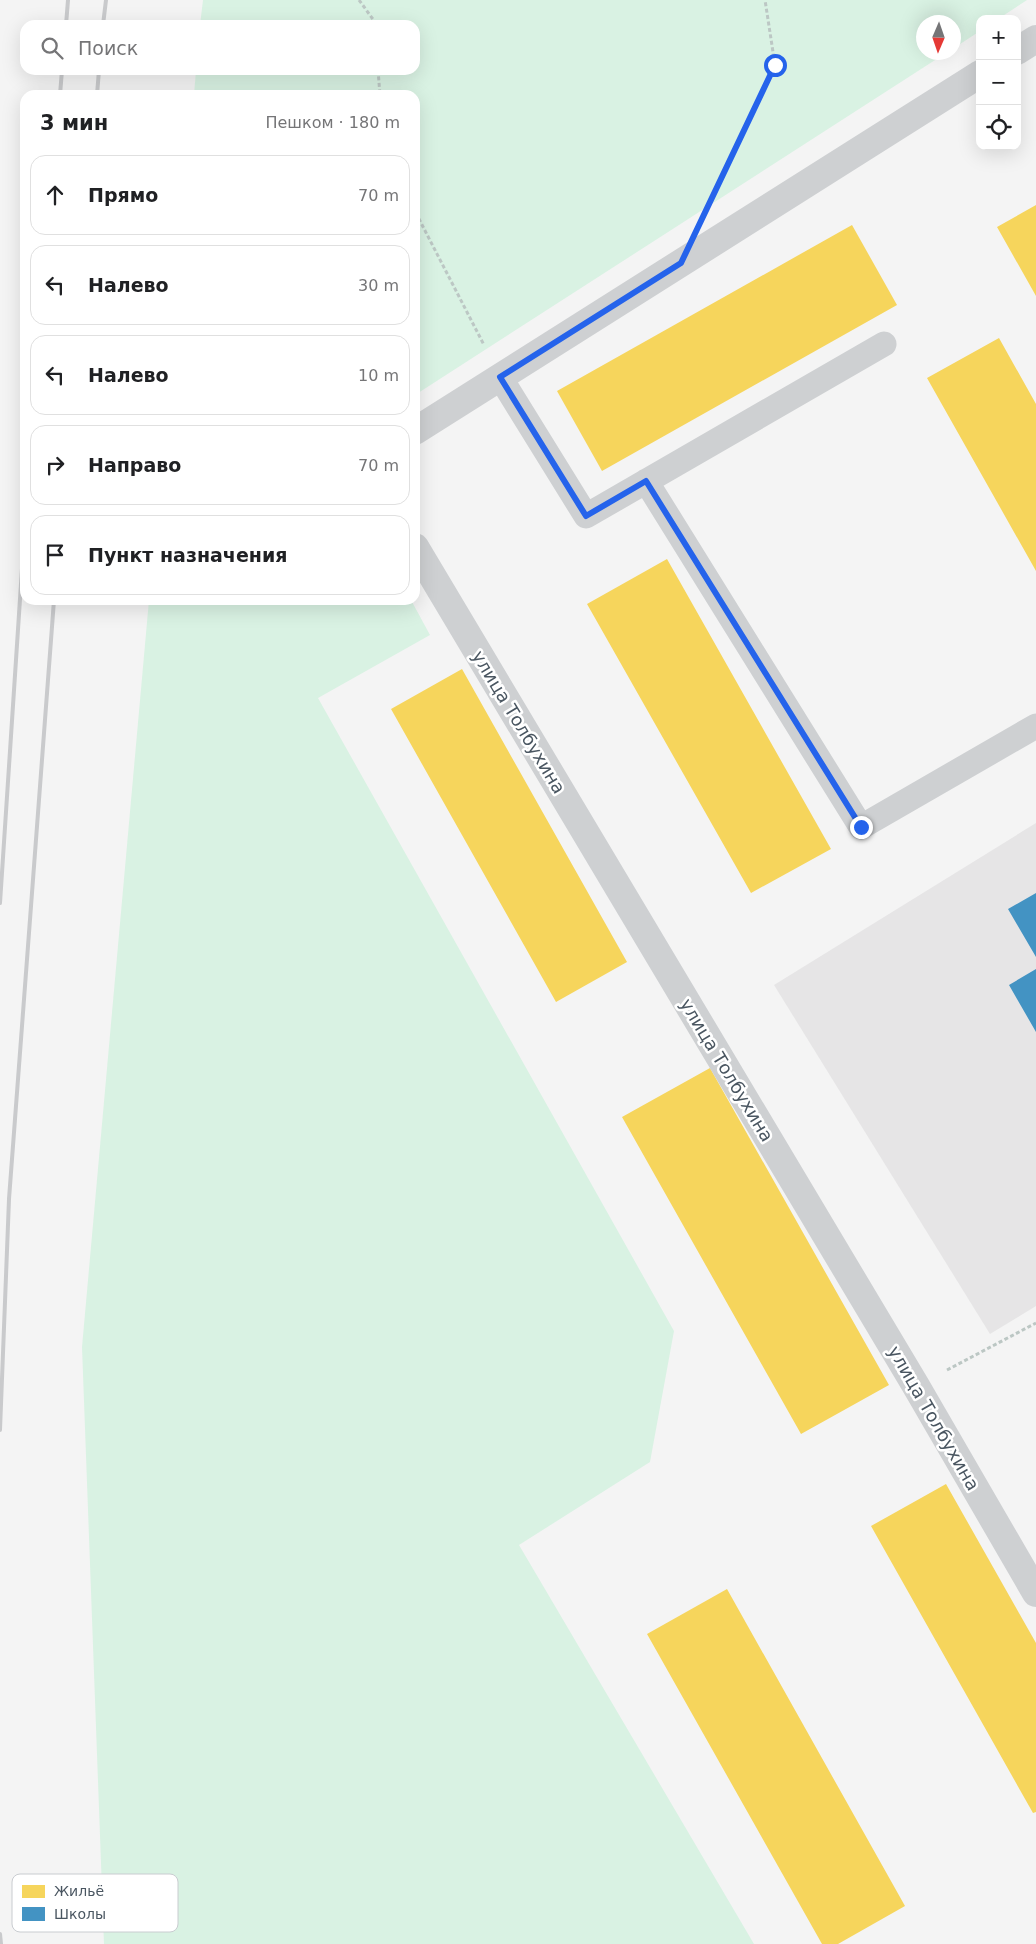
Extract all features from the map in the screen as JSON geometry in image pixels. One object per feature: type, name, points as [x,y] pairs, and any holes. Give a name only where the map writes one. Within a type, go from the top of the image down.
[{"type":"street","points":[[1021,48],[1036,39]]},
{"type":"street","points":[[420,427],[976,77]]},
{"type":"street","name":"улица Толбухина","points":[[420,555],[916,1386],[1036,1593]]},
{"type":"lane","points":[[500,377],[586,516],[884,344]]},
{"type":"lane","points":[[646,481],[861,827],[1036,726]]},
{"type":"path","points":[[359,0],[374,20]]},
{"type":"path","points":[[711,200],[775,65],[765,0]]},
{"type":"path","points":[[378,75],[380,90]]},
{"type":"path","points":[[420,219],[500,377]]},
{"type":"path","points":[[916,1386],[1036,1323]]},
{"type":"shaded area","points":[[1036,823],[1036,1306],[990,1334],[774,985]]},
{"type":"green space","points":[[203,0],[1027,0],[1004,15],[976,15],[976,34],[961,43],[961,15],[916,15],[916,60],[935,60],[420,392],[420,90],[194,90],[196,75],[420,75],[420,20],[201,20]]},
{"type":"green space","points":[[149,605],[414,605],[430,635],[318,698],[674,1331],[650,1462],[519,1545],[754,1944],[104,1944],[104,1932],[178,1932],[178,1874],[101,1874],[82,1347]]},
{"type":"building: Жильё","points":[[1036,205],[1036,296],[997,227]]},
{"type":"building: Жильё","points":[[852,225],[897,305],[602,471],[557,391]]},
{"type":"building: Жильё","points":[[999,338],[1036,404],[1036,571],[927,378]]},
{"type":"building: Жильё","points":[[667,559],[831,849],[751,893],[587,604]]},
{"type":"building: Жильё","points":[[462,669],[627,962],[556,1002],[391,709]]},
{"type":"building: Жильё","points":[[710,1068],[889,1385],[801,1434],[622,1117]]},
{"type":"building: Жильё","points":[[946,1484],[1036,1643],[1036,1812],[1033,1813],[871,1526]]},
{"type":"building: Жильё","points":[[727,1589],[905,1906],[838,1944],[822,1944],[647,1634]]},
{"type":"building: Школы","points":[[1036,893],[1036,957],[1008,909]]},
{"type":"building: Школы","points":[[1036,969],[1036,1032],[1009,985]]},
{"type":"railway","points":[[66,20],[68,0]]},
{"type":"railway","points":[[104,20],[106,0]]},
{"type":"railway","points":[[60,90],[62,75]]},
{"type":"railway","points":[[97,90],[99,75]]},
{"type":"railway","points":[[0,903],[20,599]]},
{"type":"railway","points":[[0,1430],[9,1199],[54,605]]},
{"type":"railway","points":[[0,1934],[1,1944]]},
{"type":"route","points":[[775,65],[681,263],[500,377],[586,516],[646,481],[861,827]]}]
